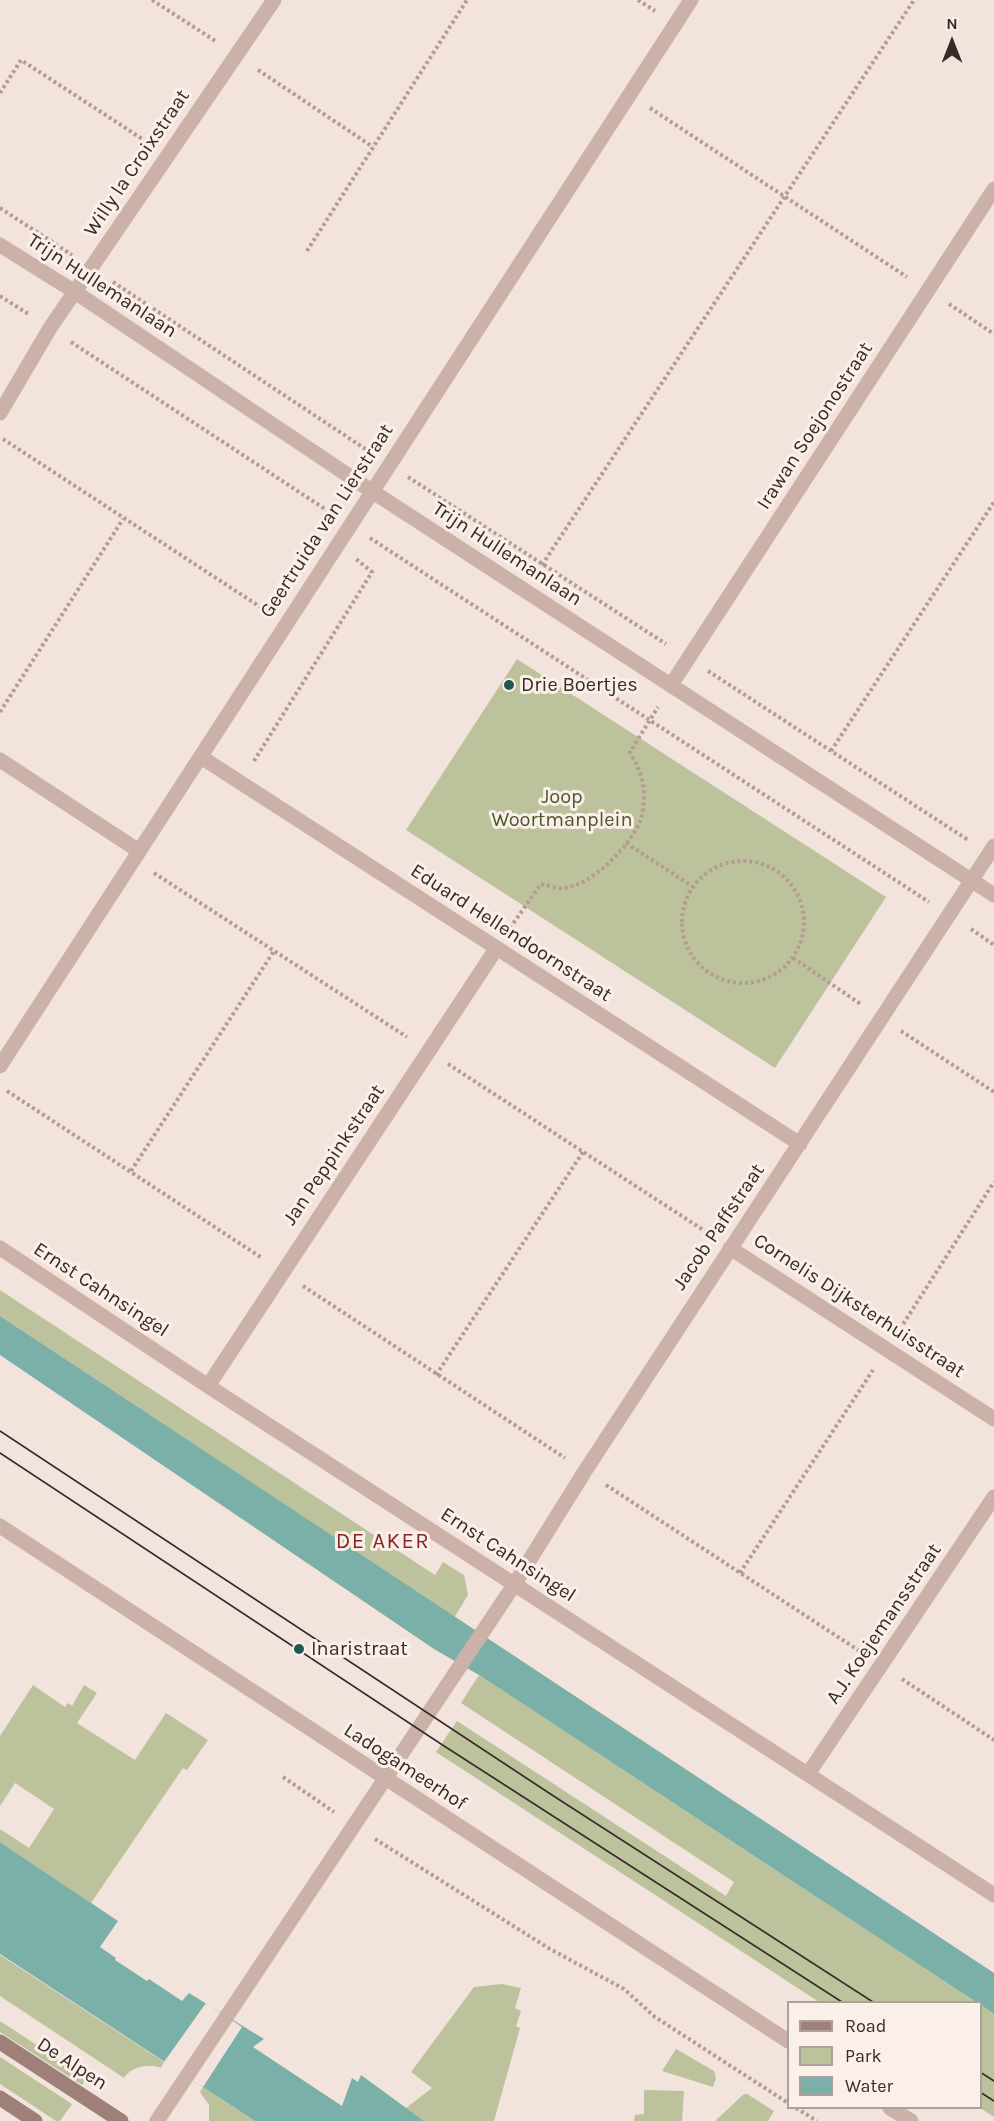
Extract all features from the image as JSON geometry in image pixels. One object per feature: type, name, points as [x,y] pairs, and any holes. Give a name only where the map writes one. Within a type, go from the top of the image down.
[{"type":"main road","name":"De Alpen","points":[[0,2042],[121,2121]]},
{"type":"main road","points":[[0,2098],[35,2121]]},
{"type":"street","name":"Willy la Croixstraat","points":[[0,413],[50,328],[274,0]]},
{"type":"street","name":"Geertruida van Lierstraat","points":[[0,1065],[201,757],[370,490],[691,0]]},
{"type":"street","name":"Irawan Soejonostraat","points":[[671,686],[994,189]]},
{"type":"street","name":"Trijn Hullemanlaan","points":[[0,245],[75,292],[370,490],[994,895]]},
{"type":"street","name":"Eduard Hellendoornstraat","points":[[201,757],[800,1144]]},
{"type":"street","points":[[0,760],[139,851]]},
{"type":"street","name":"Jacob Paffstraat","points":[[385,1779],[483,1633],[585,1471],[992,850]]},
{"type":"street","name":"Jan Peppinkstraat","points":[[208,1386],[496,949]]},
{"type":"street","name":"Ernst Cahnsingel","points":[[0,1248],[208,1386],[994,1895]]},
{"type":"street","name":"Cornelis Dijksterhuisstraat","points":[[730,1248],[994,1419]]},
{"type":"street","name":"A.J. Koejemansstraat","points":[[808,1774],[994,1497]]},
{"type":"street","name":"Ladogameerhof","points":[[0,1526],[787,2040]]},
{"type":"street","points":[[157,2121],[385,1779]]},
{"type":"street","points":[[892,2109],[911,2121]]},
{"type":"path","points":[[152,0],[373,147]]},
{"type":"path","points":[[307,251],[467,0]]},
{"type":"path","points":[[542,565],[914,0]]},
{"type":"path","points":[[0,93],[21,60],[168,155]]},
{"type":"path","points":[[629,95],[994,334]]},
{"type":"path","points":[[0,207],[542,565],[831,751],[992,850]]},
{"type":"path","points":[[0,296],[949,916]]},
{"type":"path","points":[[0,437],[286,623]]},
{"type":"path","points":[[831,751],[994,502]]},
{"type":"path","points":[[0,711],[123,519]]},
{"type":"path","points":[[241,782],[372,572],[337,543]]},
{"type":"path","points":[[496,949],[541,884],[563,888],[579,884],[604,869],[626,843],[641,818],[644,796],[641,773],[630,752],[671,686]]},
{"type":"path","points":[[626,843],[692,886]]},
{"type":"path","points":[[730,861],[750,861],[771,867],[783,875],[801,899],[805,921],[803,937],[793,958],[771,977],[752,984],[728,983],[708,973],[699,966],[687,950],[681,923],[682,909],[692,886],[713,868],[730,861]]},
{"type":"path","points":[[131,1171],[274,951]]},
{"type":"path","points":[[793,958],[994,1092]]},
{"type":"path","points":[[0,1086],[994,1740]]},
{"type":"path","points":[[436,1375],[583,1152]]},
{"type":"path","points":[[740,1573],[994,1182]]},
{"type":"path","points":[[283,1777],[354,1826],[550,1949],[624,1989],[655,2017],[787,2102]]},
{"type":"path","points":[[798,2109],[817,2121]]},
{"type":"green space","name":"Joop Woortmanplein","points":[[517,659],[886,897],[775,1068],[406,830]]},
{"type":"green space","points":[[0,1290],[435,1575],[443,1562],[464,1575],[468,1595],[454,1618],[0,1316]]},
{"type":"green space","points":[[479,1675],[974,2001],[817,2001],[436,1752],[457,1721],[726,1896],[734,1882],[461,1703]]},
{"type":"green space","points":[[33,1685],[65,1707],[68,1703],[72,1706],[84,1685],[97,1693],[77,1723],[135,1760],[166,1713],[208,1740],[187,1770],[183,1768],[91,1903],[0,1842],[0,1829],[29,1848],[54,1809],[15,1783],[0,1806],[0,1736]]},
{"type":"green space","points":[[0,1955],[164,2062],[161,2068],[141,2067],[131,2071],[124,2078],[0,1996]]},
{"type":"green space","points":[[502,1984],[521,1988],[515,2008],[521,2011],[516,2026],[520,2028],[494,2121],[424,2121],[406,2108],[432,2088],[411,2072],[474,1987]]},
{"type":"green space","points":[[982,2006],[994,2014],[994,2117],[982,2109]]},
{"type":"green space","points":[[0,2021],[87,2078],[82,2085],[0,2032]]},
{"type":"green space","points":[[676,2049],[714,2071],[716,2078],[713,2087],[662,2071]]},
{"type":"green space","points":[[0,2057],[72,2104],[60,2121],[56,2121],[0,2084]]},
{"type":"green space","points":[[203,2087],[255,2121],[209,2121],[209,2105],[200,2092]]},
{"type":"green space","points":[[644,2090],[684,2091],[682,2121],[634,2121],[635,2115],[644,2114]]},
{"type":"green space","points":[[744,2094],[774,2111],[768,2121],[715,2121]]},
{"type":"water","points":[[0,1316],[994,1973],[994,2014],[982,2006],[982,2001],[974,2001],[479,1675],[434,1649],[0,1355]]},
{"type":"water","points":[[0,1842],[118,1921],[100,1947],[116,1958],[115,1960],[182,2001],[189,1993],[264,2039],[253,2047],[342,2106],[352,2078],[358,2082],[361,2075],[424,2121],[255,2121],[0,1954]]},
{"type":"pier","points":[[206,2003],[242,2027],[203,2087],[164,2062]]},
{"type":"tram line","points":[[0,1431],[552,1795],[871,2001]]},
{"type":"tram line","points":[[0,1453],[441,1744],[840,2001]]},
{"type":"tram line","points":[[982,2073],[994,2081]]},
{"type":"tram line","points":[[982,2093],[994,2101]]},
{"type":"place","name":"Drie Boertjes","points":[[509,685]]},
{"type":"place","name":"Inaristraat","points":[[299,1649]]},
{"type":"district","name":"DE AKER","points":[[383,1542]]}]
